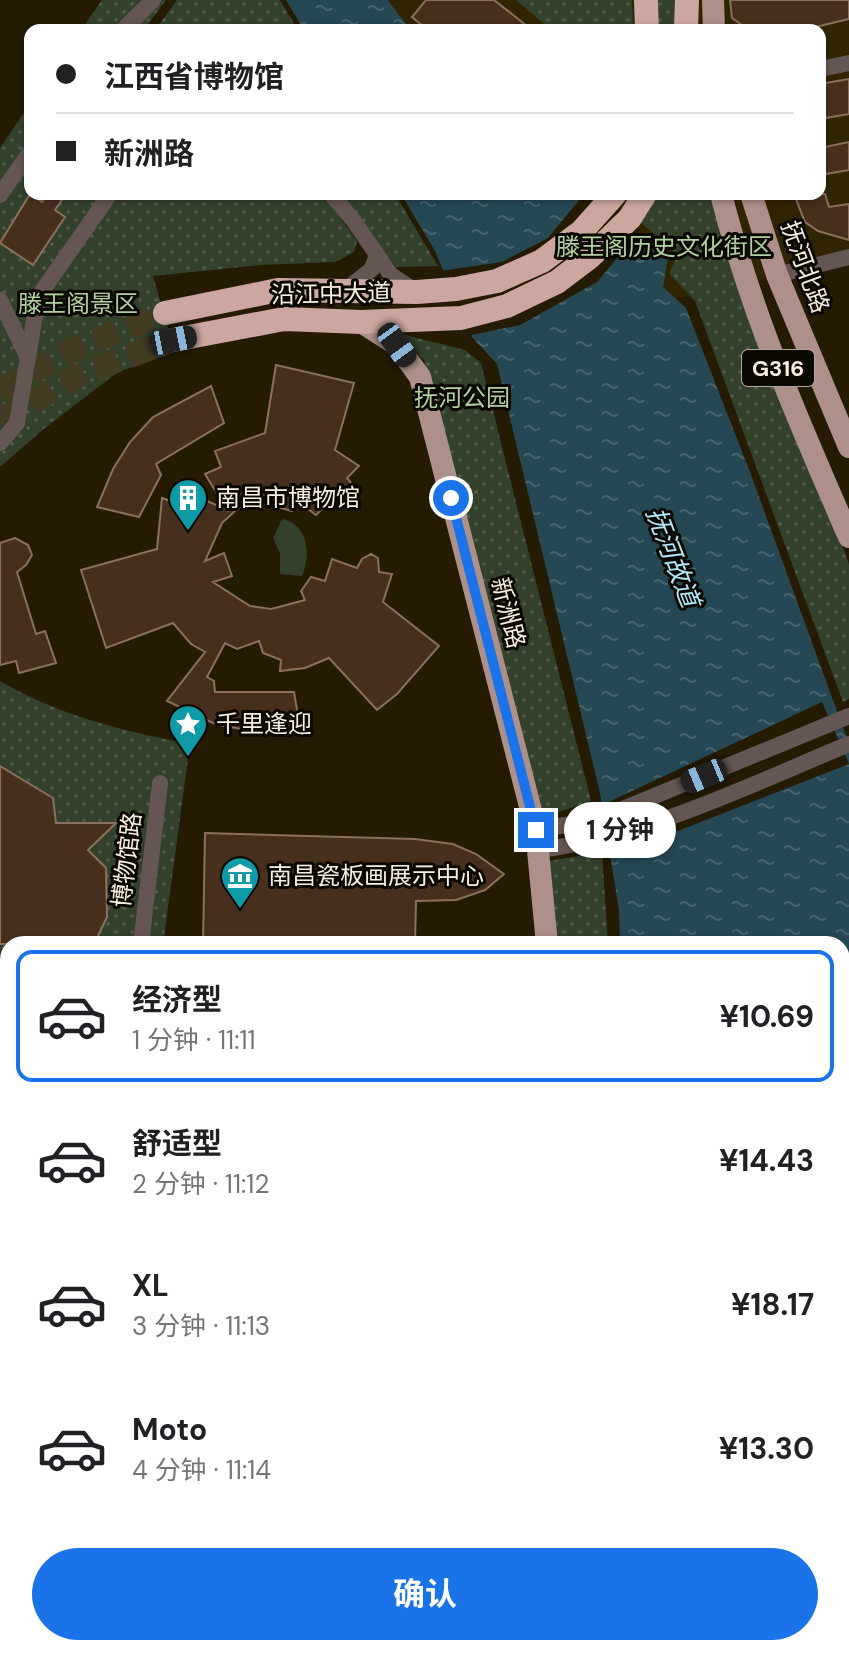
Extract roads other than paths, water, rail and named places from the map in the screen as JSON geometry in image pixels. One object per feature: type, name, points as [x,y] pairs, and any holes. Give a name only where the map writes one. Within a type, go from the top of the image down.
[{"type":"highway","points":[[646,0],[647,24]]},
{"type":"highway","points":[[686,24],[687,0]]},
{"type":"highway","name":"沿江中大道","points":[[165,313],[278,290],[417,292],[497,281],[542,261],[581,232],[609,200]]},
{"type":"highway","name":"沿江中大道","points":[[173,340],[284,319],[361,322],[461,318],[507,306],[557,282],[590,257],[630,218],[641,200]]},
{"type":"main road","points":[[713,0],[714,24]]},
{"type":"main road","name":"G316","points":[[723,200],[737,257],[786,390],[849,537]]},
{"type":"main road","name":"抚河北路","points":[[753,200],[777,275],[849,447]]},
{"type":"main road","name":"新洲路","points":[[361,322],[397,345],[420,377],[538,840],[546,936]]},
{"type":"street","points":[[129,24],[153,0]]},
{"type":"street","points":[[826,68],[849,63]]},
{"type":"street","points":[[0,195],[24,161]]},
{"type":"street","points":[[0,443],[17,423],[38,297],[106,200]]},
{"type":"street","points":[[336,200],[391,275],[417,292]]},
{"type":"street","points":[[342,292],[372,269],[377,255]]},
{"type":"street","points":[[777,275],[849,257]]},
{"type":"street","points":[[0,300],[28,358]]},
{"type":"street","points":[[538,840],[618,811],[849,716]]},
{"type":"street","points":[[538,840],[591,842],[667,819],[849,744]]},
{"type":"street","name":"博物馆路","points":[[142,936],[160,783]]},
{"type":"water","points":[[286,0],[388,0],[406,24],[300,24]]},
{"type":"water","name":"抚河故道","points":[[405,200],[601,200],[668,257],[663,287],[686,308],[750,472],[849,744],[849,936],[620,936],[619,910],[600,793],[497,364],[472,337],[435,251]]},
{"type":"tunnel","points":[[0,391],[69,351],[165,313]]},
{"type":"tunnel","points":[[0,420],[81,374],[173,340]]},
{"type":"place","name":"南昌市博物馆","points":[[188,532]]},
{"type":"place","name":"千里逢迎","points":[[188,758]]},
{"type":"place","name":"南昌瓷板画展示中心","points":[[240,910]]},
{"type":"park label","name":"滕王阁历史文化街区","points":[[664,247]]},
{"type":"park label","name":"滕王阁景区","points":[[78,304]]},
{"type":"park label","name":"抚河公园","points":[[462,398]]}]
